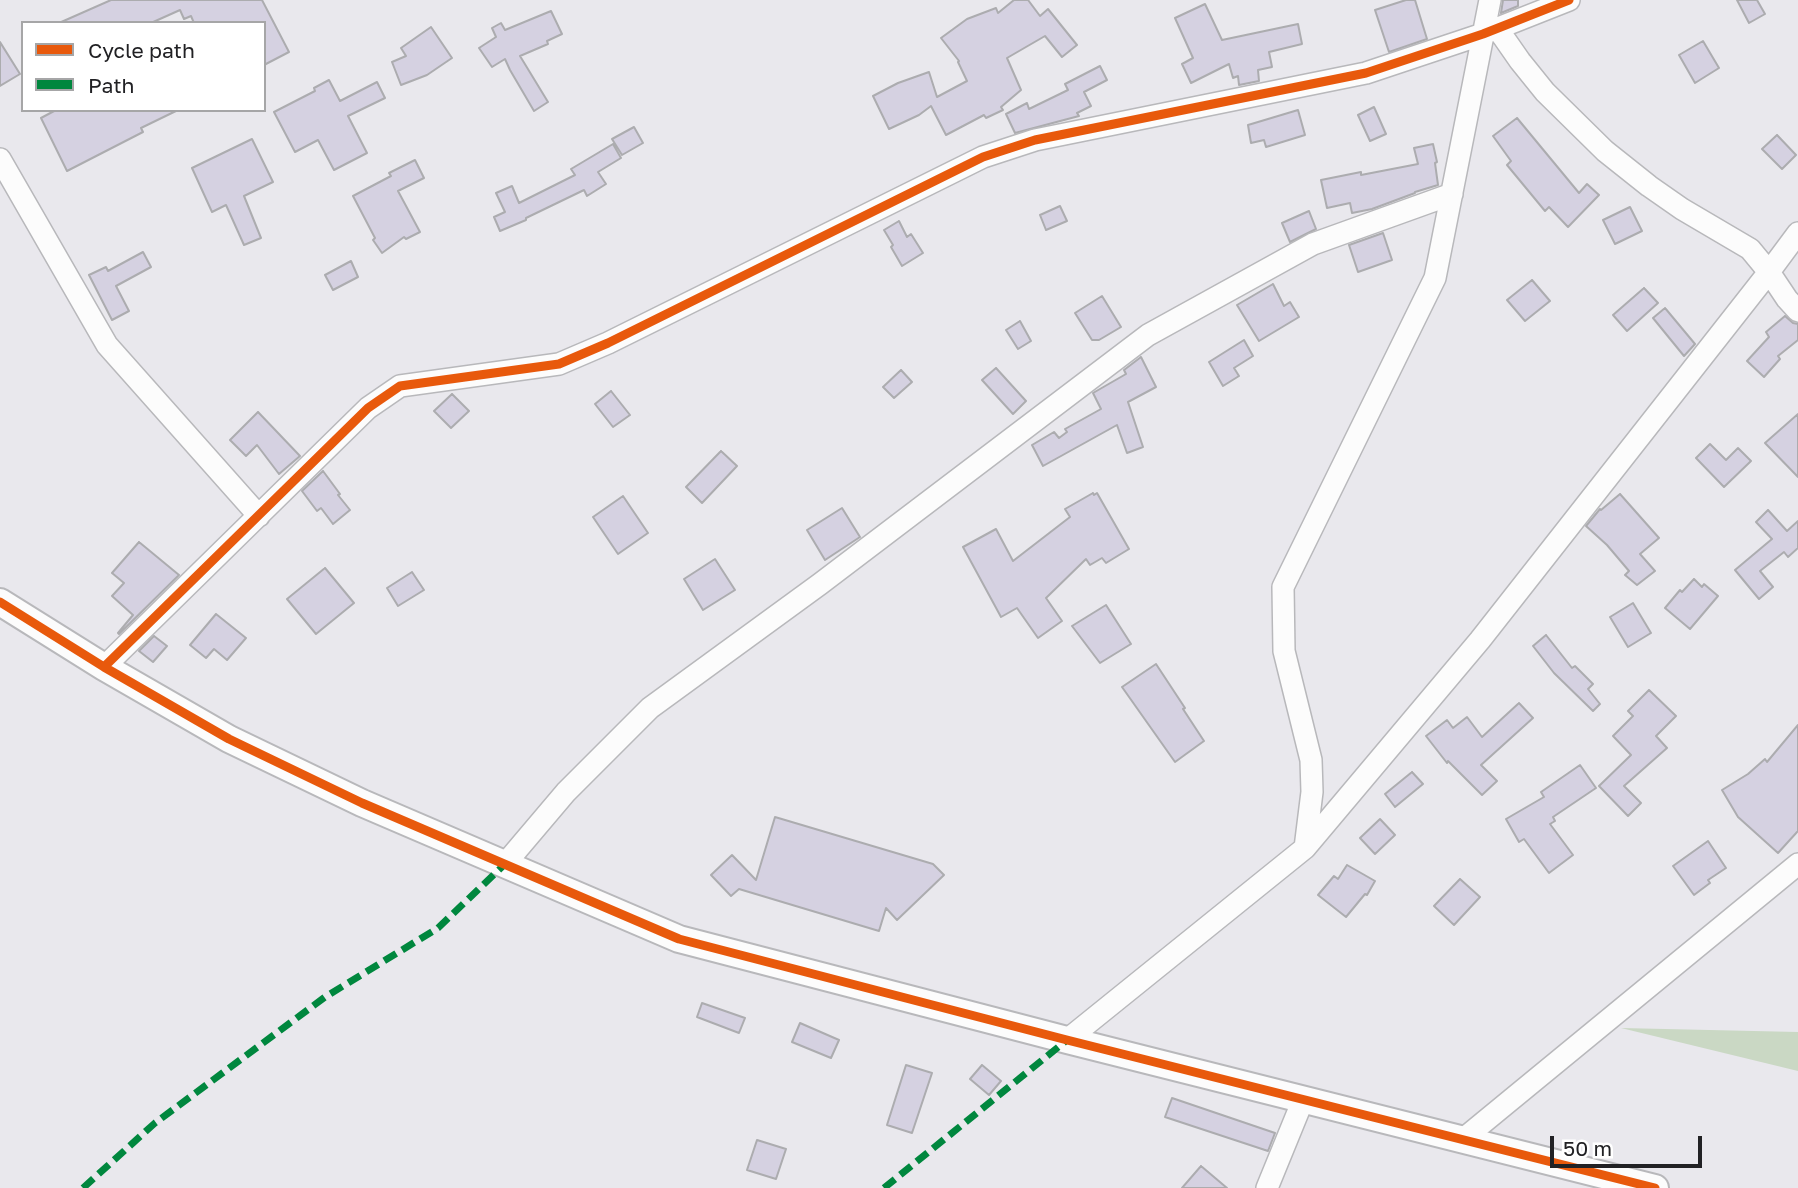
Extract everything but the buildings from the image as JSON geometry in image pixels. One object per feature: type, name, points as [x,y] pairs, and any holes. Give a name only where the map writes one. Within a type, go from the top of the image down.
[{"type":"street","points":[[1305,848],[1312,792],[1311,760],[1284,650],[1283,587],[1435,278],[1490,31],[1490,0]]},
{"type":"street","points":[[104,667],[368,408],[401,386],[559,364],[608,343],[983,157],[1022,144],[1366,73],[1490,31],[1569,0]]},
{"type":"street","points":[[1490,31],[1520,61],[1545,92],[1605,151],[1671,202],[1750,249],[1798,311]]},
{"type":"street","points":[[0,159],[107,345],[258,516]]},
{"type":"street","points":[[505,864],[566,792],[650,708],[820,584],[1148,335],[1313,244],[1452,194]]},
{"type":"street","points":[[1067,1040],[1305,848],[1480,640],[1798,233]]},
{"type":"street","points":[[0,601],[104,667],[241,745],[362,803],[680,939],[1655,1188]]},
{"type":"street","points":[[1462,1139],[1798,864]]},
{"type":"street","points":[[1267,1188],[1303,1100]]},
{"type":"green space","points":[[1621,1028],[1798,1032],[1798,1071]]},
{"type":"marked path","points":[[83,1188],[155,1123],[325,997],[438,928],[505,864]]},
{"type":"marked path","points":[[884,1188],[1067,1040]]},
{"type":"cycle path","points":[[104,667],[368,408],[400,386],[559,364],[608,343],[983,157],[1035,140],[1366,73],[1483,34],[1569,0]]},
{"type":"cycle path","points":[[0,602],[104,667],[229,739],[362,803],[679,939],[1655,1188]]}]
